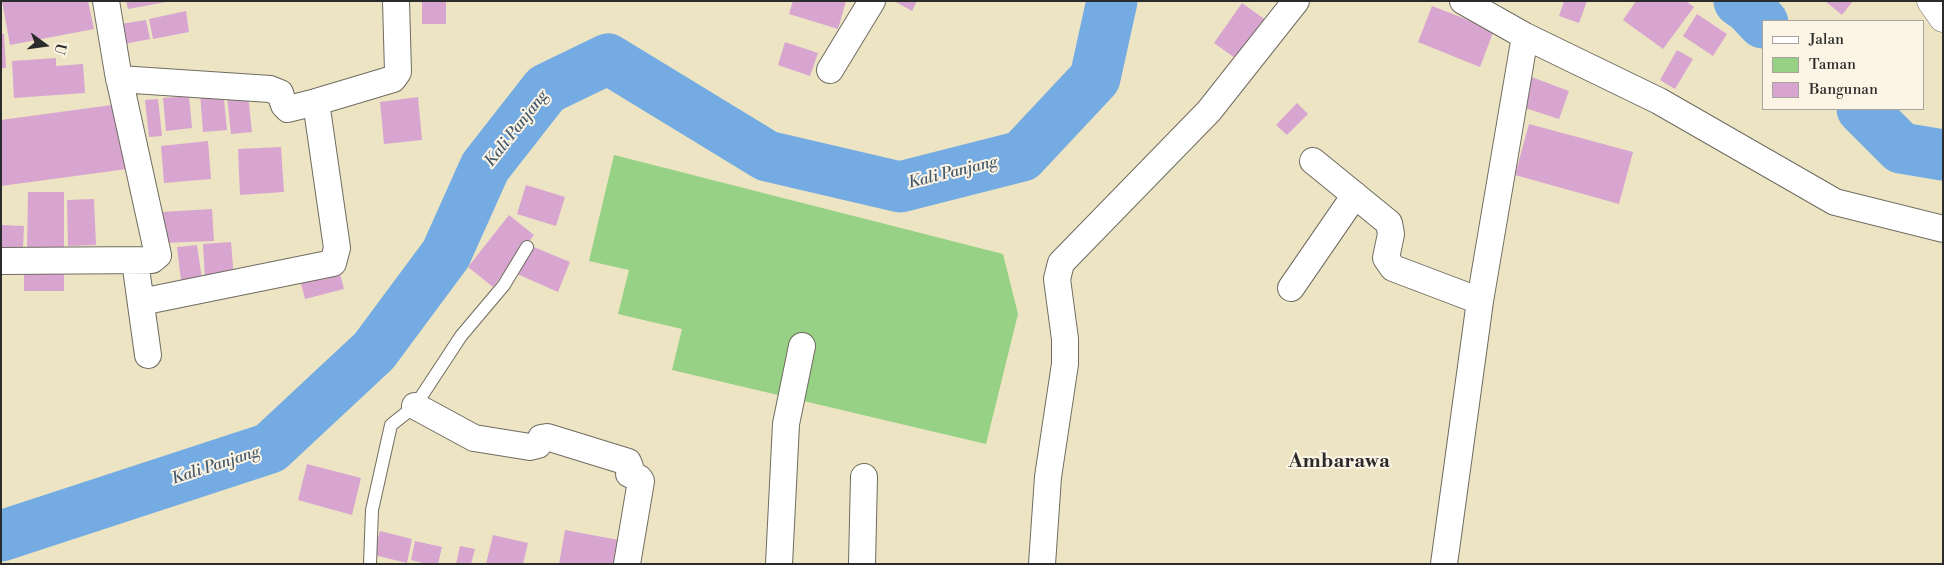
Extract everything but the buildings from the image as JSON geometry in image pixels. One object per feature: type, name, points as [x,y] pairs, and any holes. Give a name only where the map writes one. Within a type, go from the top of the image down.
[{"type":"main road","points":[[1931,1],[1943,18]]},
{"type":"street","points":[[1,261],[135,261],[152,260],[158,255],[119,79],[106,1]]},
{"type":"street","points":[[119,79],[270,89],[280,93],[284,105],[288,108],[316,102],[394,79],[398,72],[396,1]]},
{"type":"street","points":[[830,70],[872,1]]},
{"type":"street","points":[[1042,564],[1048,478],[1065,364],[1065,339],[1057,279],[1061,263],[1209,111],[1296,1]]},
{"type":"street","points":[[1463,1],[1525,36],[1659,101],[1835,202],[1943,229]]},
{"type":"street","points":[[1444,564],[1480,302],[1525,36]]},
{"type":"street","points":[[141,302],[333,263],[337,248],[316,102]]},
{"type":"street","points":[[1313,161],[1389,223],[1391,234],[1386,258],[1393,268],[1480,302]]},
{"type":"street","points":[[1291,288],[1355,195]]},
{"type":"street","points":[[135,261],[148,355]]},
{"type":"street","points":[[779,564],[786,424],[802,346]]},
{"type":"street","points":[[416,406],[474,438],[530,447],[538,445],[541,438],[547,437],[628,462],[630,467],[628,474],[639,478],[641,481],[627,564]]},
{"type":"street","points":[[862,564],[864,477]]},
{"type":"lane","points":[[370,564],[372,510],[391,425],[416,406],[461,336],[504,285],[527,248]]},
{"type":"green space","points":[[614,155],[1003,254],[1018,314],[986,444],[672,370],[682,329],[618,314],[629,270],[589,261]]},
{"type":"waterway","name":"Kali Panjang","points":[[1,536],[270,448],[374,351],[446,254],[485,167],[546,89],[608,59],[767,156],[900,187],[1022,156],[1095,78],[1112,1]]},
{"type":"waterway","name":"Kali Panjang","points":[[1739,1],[1749,8],[1762,22]]},
{"type":"waterway","name":"Kali Panjang","points":[[1863,110],[1901,148],[1943,155]]},
{"type":"district","name":"Ambarawa","points":[[1339,462]]}]
